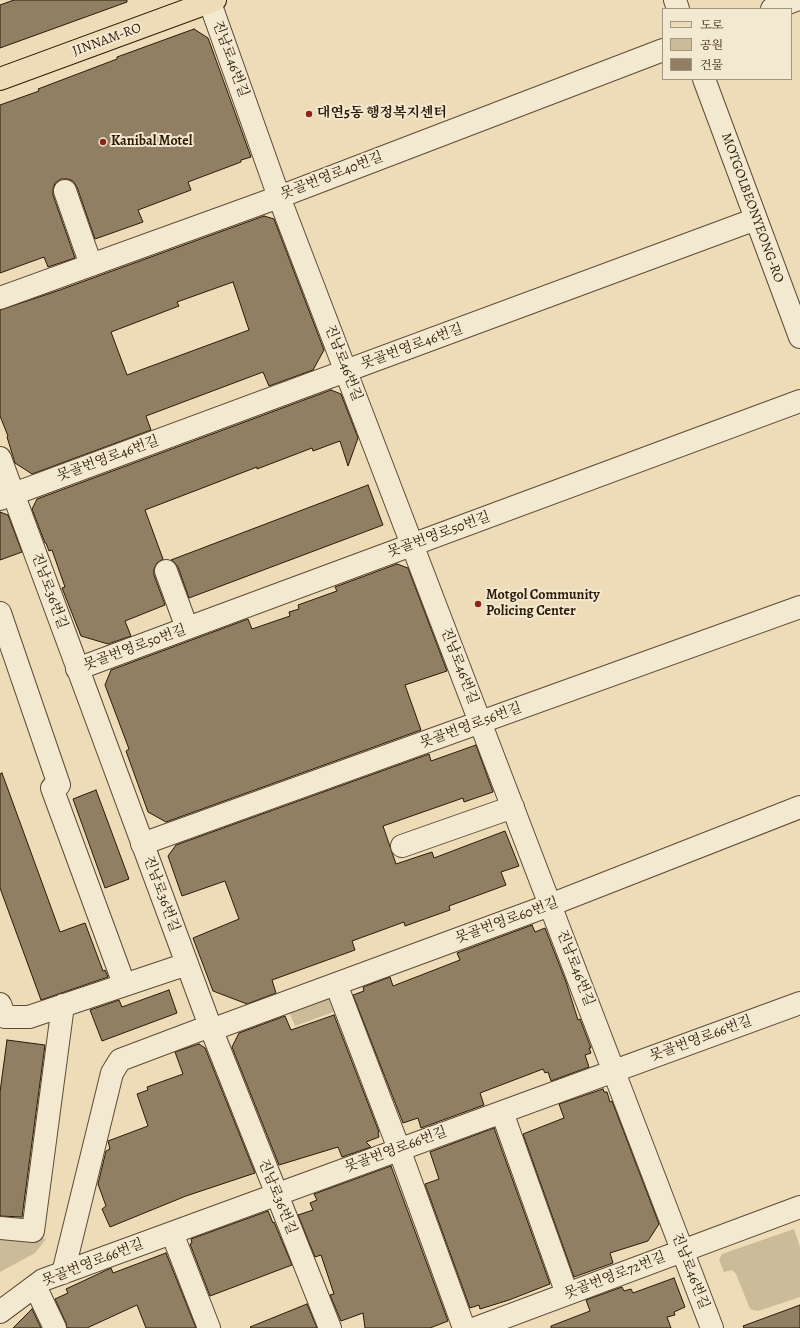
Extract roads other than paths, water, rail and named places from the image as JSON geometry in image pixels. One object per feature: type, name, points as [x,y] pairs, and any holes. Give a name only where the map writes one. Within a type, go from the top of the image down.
[{"type":"main road","name":"JINNAM-RO","points":[[0,79],[211,1]]},
{"type":"street","points":[[775,8],[796,0]]},
{"type":"street","name":"진남로46번길","points":[[211,1],[280,197],[712,1328]]},
{"type":"street","name":"못골번영로40번길","points":[[0,298],[280,197],[662,50]]},
{"type":"street","name":"MOTGOLBEONYEONG-RO","points":[[704,80],[800,337]]},
{"type":"street","points":[[65,191],[91,265]]},
{"type":"street","name":"못골번영로46번길","points":[[7,497],[756,220]]},
{"type":"street","name":"못골번영로50번길","points":[[77,669],[800,401]]},
{"type":"street","name":"진남로36번길","points":[[0,458],[7,497],[77,669],[210,1028],[330,1328]]},
{"type":"street","points":[[166,571],[187,628]]},
{"type":"street","name":"못골번영로56번길","points":[[142,844],[800,607]]},
{"type":"street","points":[[0,613],[59,785],[52,788],[124,984]]},
{"type":"street","points":[[402,846],[513,807]]},
{"type":"street","name":"못골번영로60번길","points":[[63,1273],[112,1073],[120,1060],[336,984],[550,905],[800,807]]},
{"type":"street","points":[[2,1013],[29,1016],[187,964]]},
{"type":"street","points":[[336,984],[399,1149],[464,1328]]},
{"type":"street","name":"못골번영로66번길","points":[[0,1312],[43,1280],[800,1002]]},
{"type":"street","points":[[0,1228],[33,1231],[64,1005]]},
{"type":"street","points":[[502,1112],[568,1294]]},
{"type":"street","name":"못골번영로72번길","points":[[476,1328],[800,1207]]},
{"type":"street","points":[[172,1232],[209,1328]]},
{"type":"street","points":[[35,1286],[54,1328]]},
{"type":"place","name":"대연5동 행정복지센터","points":[[309,114]]},
{"type":"place","name":"Kanibal Motel","points":[[103,142]]},
{"type":"place","name":"Motgol Community Policing Center","points":[[478,604]]}]
